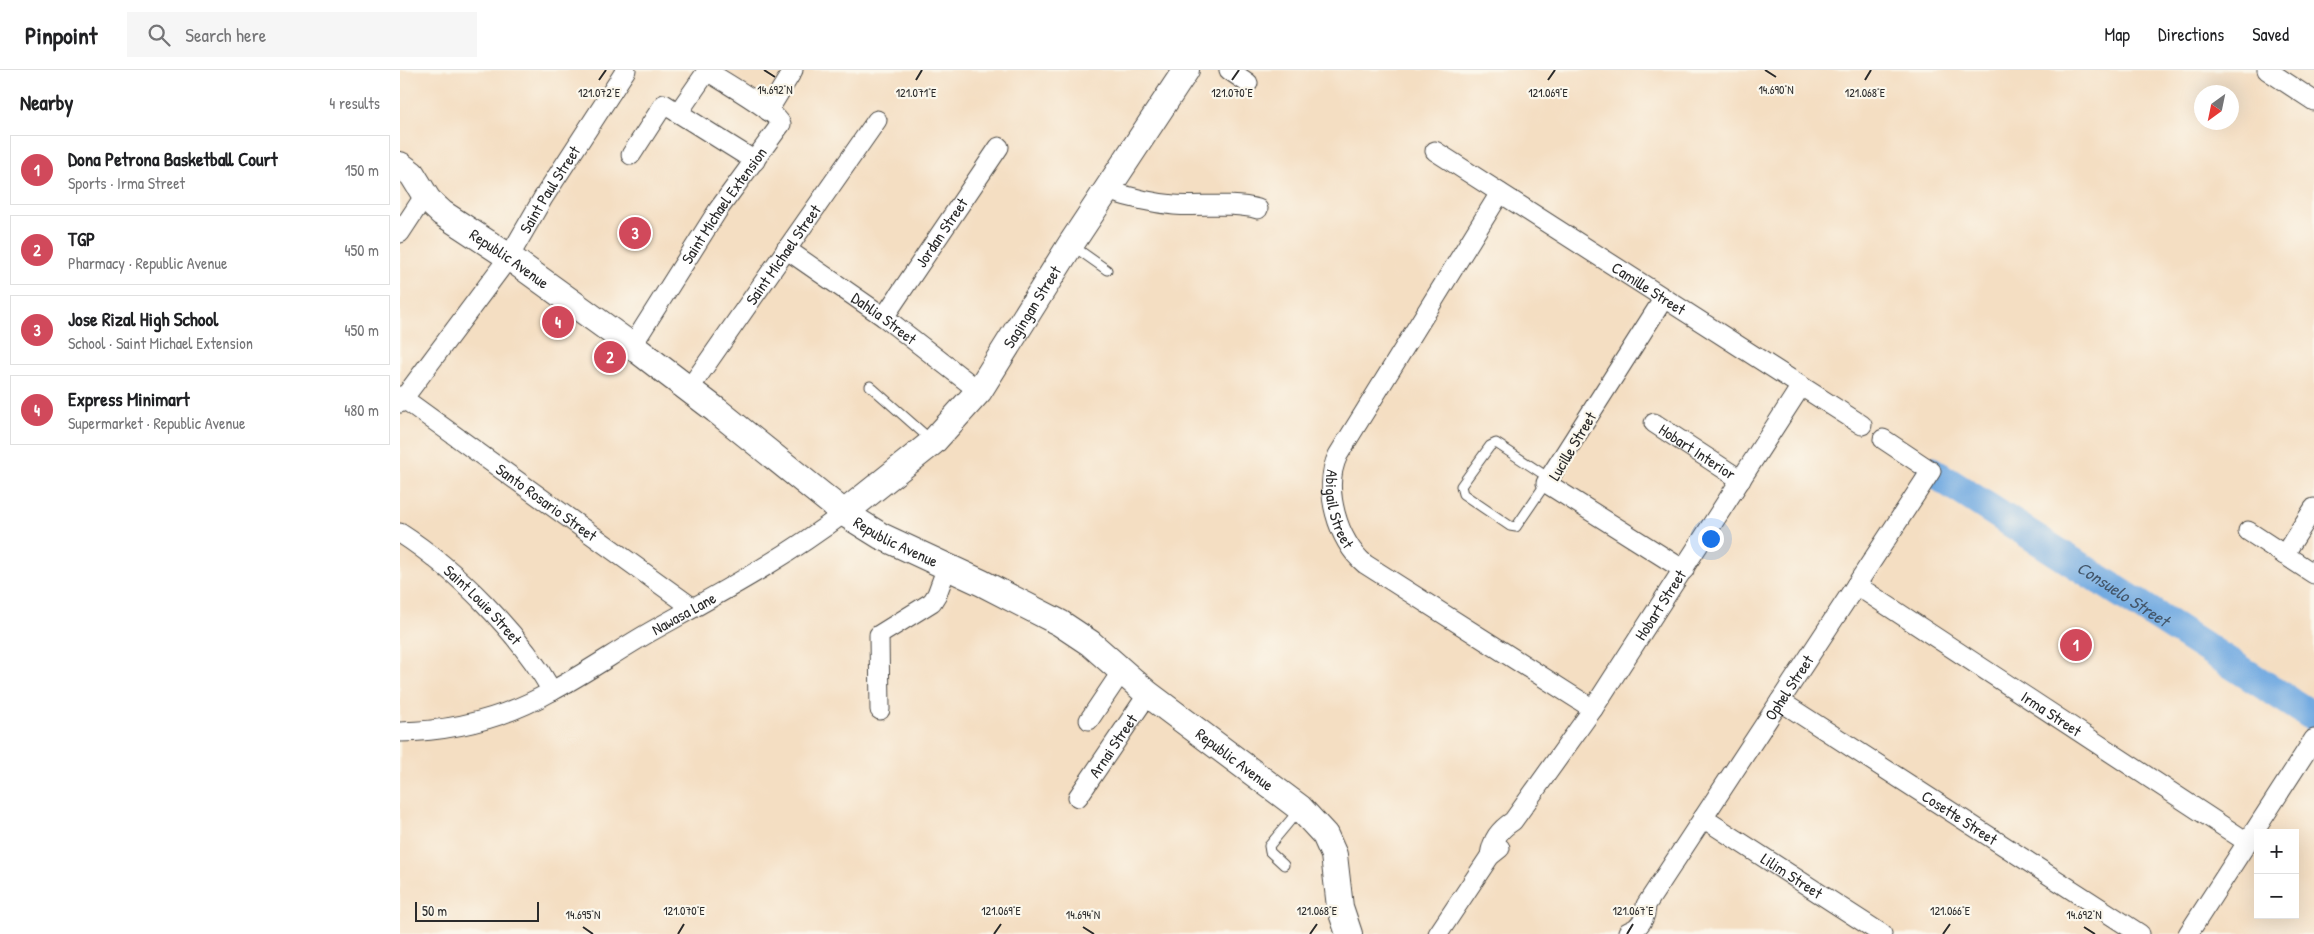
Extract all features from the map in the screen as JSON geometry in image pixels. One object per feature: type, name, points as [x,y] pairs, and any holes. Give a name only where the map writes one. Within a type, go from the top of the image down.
[{"type":"main road","name":"Sagingan Street","points":[[844,513],[933,442],[979,391],[1071,244],[1186,70]]},
{"type":"main road","name":"Republic Avenue","points":[[400,165],[412,174],[425,195],[442,213],[508,257],[632,346],[844,513],[881,536],[982,583],[1060,623],[1090,643],[1148,694],[1300,808],[1325,835],[1334,855],[1340,907],[1349,934]]},
{"type":"street","name":"Saint Paul Street","points":[[401,399],[508,257],[543,198],[626,70]]},
{"type":"street","points":[[678,113],[707,72],[768,111],[793,70]]},
{"type":"street","points":[[1229,70],[1248,83]]},
{"type":"street","points":[[2267,70],[2314,101]]},
{"type":"street","points":[[631,155],[664,104],[755,161]]},
{"type":"street","name":"Saint Michael Extension","points":[[632,346],[718,210],[781,124],[768,111]]},
{"type":"street","name":"Saint Michael Street","points":[[689,389],[877,120]]},
{"type":"street","name":"Jordan Street","points":[[884,317],[999,148]]},
{"type":"street","name":"Camille Street","points":[[1435,151],[1862,425]]},
{"type":"street","points":[[1106,190],[1137,199],[1174,205],[1243,205],[1258,209]]},
{"type":"street","name":"Abigail Street","points":[[1500,193],[1338,455],[1331,476],[1335,506],[1343,536],[1348,546],[1366,564],[1593,710]]},
{"type":"street","points":[[400,233],[425,195]]},
{"type":"street","name":"Dahlia Street","points":[[786,249],[884,317],[979,391]]},
{"type":"street","name":"Lucille Street","points":[[1664,298],[1548,480],[1684,570]]},
{"type":"street","name":"Hobart Street","points":[[1438,934],[1490,856],[1505,842],[1513,821],[1593,710],[1801,386]]},
{"type":"street","name":"Santo Rosario Street","points":[[401,399],[693,608]]},
{"type":"street","name":"Hobart Interior","points":[[1654,423],[1741,480]]},
{"type":"street","name":"Ophel Street","points":[[1628,933],[1628,924],[1637,909],[1646,905],[1931,471],[1883,438]]},
{"type":"street","points":[[2284,554],[2314,508]]},
{"type":"street","name":"Nawasa Lane","points":[[400,732],[462,726],[521,707],[552,691],[616,651],[767,566],[844,513]]},
{"type":"street","points":[[2248,532],[2314,574]]},
{"type":"street","name":"Saint Louie Street","points":[[400,533],[440,562],[468,587],[523,648],[552,691]]},
{"type":"street","points":[[880,710],[879,635],[932,602],[938,594],[947,567]]},
{"type":"street","name":"Irma Street","points":[[1856,585],[2247,842]]},
{"type":"street","points":[[1089,720],[1122,671]]},
{"type":"street","name":"Arnai Street","points":[[1078,797],[1148,694]]},
{"type":"street","name":"Cosette Street","points":[[1780,701],[2140,934]]},
{"type":"street","points":[[2188,934],[2314,739]]},
{"type":"street","name":"Lilim Street","points":[[1703,818],[1882,934]]},
{"type":"lane","points":[[1071,244],[1108,270]]},
{"type":"lane","points":[[870,386],[933,442]]},
{"type":"lane","points":[[1496,443],[1548,480],[1516,526],[1510,526],[1463,494],[1461,490],[1461,486],[1490,446],[1496,443]]},
{"type":"lane","points":[[1284,865],[1270,852],[1269,846],[1300,808]]},
{"type":"waterway","name":"Consuelo Street","points":[[1931,471],[2314,717]]},
{"type":"place","name":"Jose Rizal High School","points":[[635,233]]},
{"type":"place","name":"Express Minimart","points":[[558,322]]},
{"type":"place","name":"TGP","points":[[610,357]]},
{"type":"place","name":"Dona Petrona Basketball Court","points":[[2076,645]]}]
